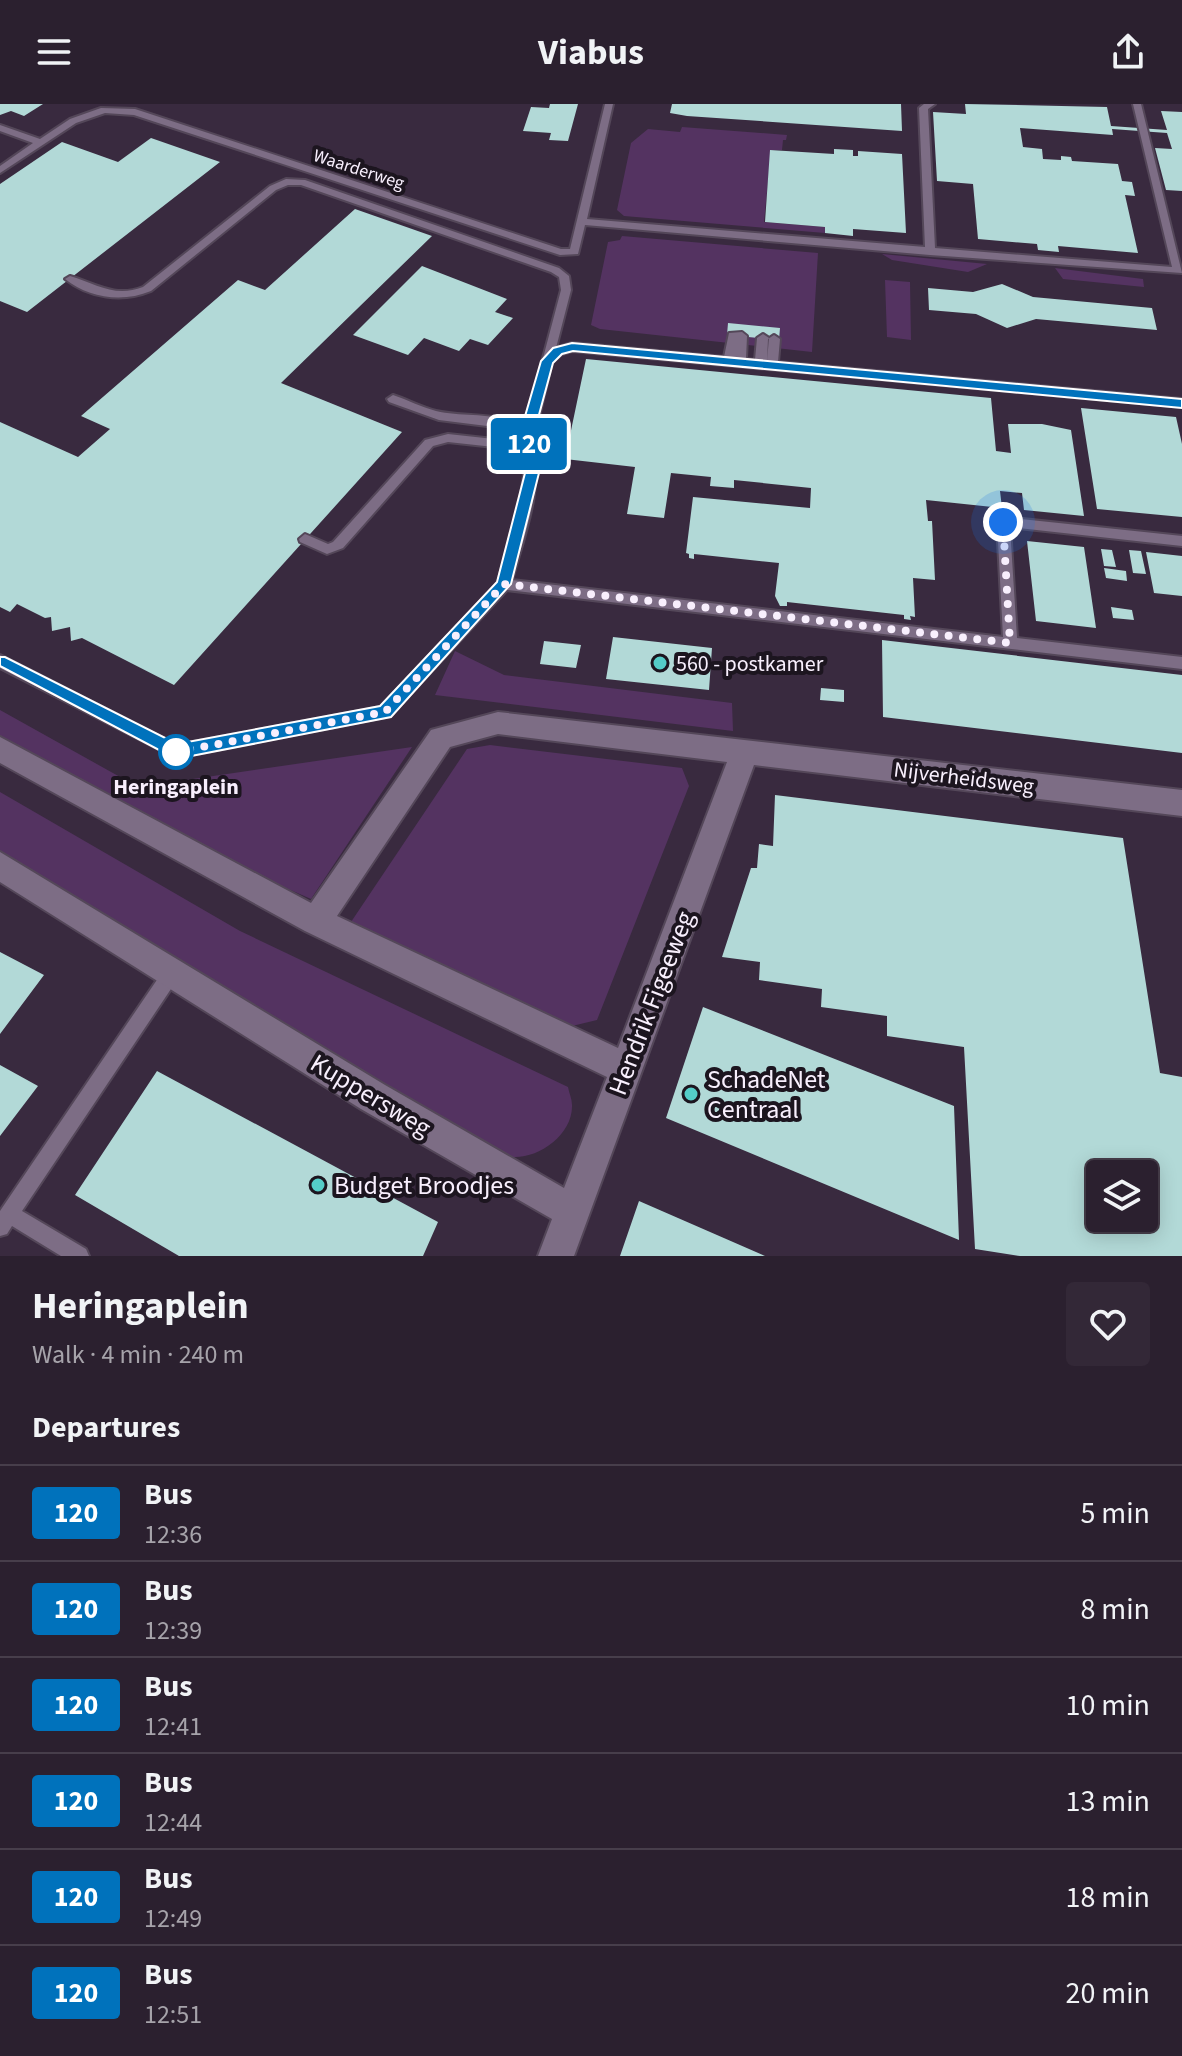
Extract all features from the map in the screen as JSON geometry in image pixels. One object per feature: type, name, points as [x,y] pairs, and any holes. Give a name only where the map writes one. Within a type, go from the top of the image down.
[{"type":"street","points":[[316,921],[441,738],[498,723],[745,751]]},
{"type":"street","points":[[0,749],[316,921],[626,1069]]},
{"type":"street","name":"Nijverheidsweg","points":[[745,751],[1182,803]]},
{"type":"street","name":"Hendrik Figeeweg","points":[[556,1256],[745,751]]},
{"type":"street","name":"Kuppersweg","points":[[0,866],[386,1105],[573,1212]]},
{"type":"lane","name":"Waarderweg","points":[[0,170],[73,121],[100,107],[135,112],[560,252],[574,252],[609,104]]},
{"type":"lane","points":[[930,252],[923,108],[931,104]]},
{"type":"lane","points":[[581,222],[1178,271],[1137,104]]},
{"type":"lane","points":[[0,128],[41,143]]},
{"type":"lane","points":[[70,279],[121,298],[132,297],[147,289],[273,188],[286,182],[302,182],[555,270],[564,276],[566,290],[526,437],[522,442],[512,445],[448,438],[429,443],[338,545],[327,549],[305,539]]},
{"type":"lane","points":[[750,363],[753,337]]},
{"type":"lane","points":[[750,363],[753,337]]},
{"type":"lane","points":[[750,363],[753,337]]},
{"type":"lane","points":[[547,361],[558,351],[586,347],[1182,403]]},
{"type":"lane","points":[[0,661],[176,752],[385,712],[504,584],[532,473],[533,454],[526,437],[516,427],[442,417],[393,399]]},
{"type":"lane","points":[[1010,643],[1003,522],[1182,541]]},
{"type":"lane","points":[[504,584],[1182,663]]},
{"type":"lane","points":[[79,1256],[4,1220],[171,974]]},
{"type":"shaded area","points":[[682,127],[787,135],[782,150],[771,150],[764,222],[825,227],[825,233],[624,216],[617,210],[631,143],[648,129],[680,132]]},
{"type":"shaded area","points":[[622,236],[818,253],[812,352],[600,329],[591,325],[608,242],[620,240]]},
{"type":"shaded area","points":[[882,254],[987,264],[968,272],[892,260]]},
{"type":"shaded area","points":[[1055,268],[1143,279],[1144,287],[1063,279]]},
{"type":"shaded area","points":[[885,280],[910,282],[911,340],[887,337]]},
{"type":"shaded area","points":[[455,651],[504,675],[732,703],[733,731],[435,695]]},
{"type":"shaded area","points":[[0,710],[138,787],[412,747],[311,899],[193,847],[0,739]]},
{"type":"shaded area","points":[[490,745],[682,768],[689,786],[597,1020],[572,1026],[458,977],[351,922],[467,749]]},
{"type":"shaded area","points":[[0,792],[240,931],[568,1087],[572,1105],[567,1126],[552,1143],[522,1157],[481,1149],[0,851]]},
{"type":"building","points":[[0,104],[43,104],[24,116],[11,111],[0,115]]},
{"type":"building","points":[[550,104],[578,104],[568,141],[549,140],[551,133],[523,131],[531,107],[549,108]]},
{"type":"building","points":[[672,104],[901,104],[902,131],[687,116],[670,113]]},
{"type":"building","points":[[965,104],[1107,107],[1111,126],[1167,130],[1161,111],[1182,112],[1182,191],[1166,190],[1155,148],[1172,149],[1167,133],[1112,129],[1113,135],[1020,128],[1023,147],[1042,149],[1043,159],[1061,160],[1061,156],[1071,157],[1072,161],[1118,164],[1122,181],[1132,182],[1135,196],[1125,195],[1138,253],[1058,246],[1059,252],[1038,250],[1037,244],[978,239],[973,184],[937,181],[933,112],[966,114]]},
{"type":"building","points":[[151,138],[220,162],[27,312],[0,301],[0,184],[62,142],[118,162]]},
{"type":"building","points":[[834,149],[853,150],[853,156],[858,156],[858,151],[902,154],[906,233],[853,229],[853,236],[825,233],[825,227],[765,222],[770,150],[834,154]]},
{"type":"building","points":[[355,209],[432,236],[281,383],[402,432],[174,685],[82,638],[71,641],[70,627],[52,631],[51,617],[45,618],[17,604],[10,612],[0,607],[0,422],[78,457],[110,429],[81,416],[238,280],[265,290]]},
{"type":"building","points":[[422,266],[507,299],[495,312],[513,318],[488,345],[470,339],[459,351],[424,338],[408,355],[353,335]]},
{"type":"building","points":[[1002,284],[1033,297],[1152,308],[1157,330],[1036,319],[1007,328],[976,314],[929,310],[928,288],[973,292]]},
{"type":"building","points":[[728,323],[780,328],[779,340],[727,335]]},
{"type":"building","points":[[586,359],[991,398],[996,451],[1011,453],[1008,424],[1042,424],[1071,430],[1084,516],[1024,510],[1022,493],[1000,491],[1002,508],[926,500],[928,521],[932,521],[935,580],[913,578],[915,617],[910,616],[911,620],[904,619],[904,615],[787,602],[787,606],[780,606],[775,596],[779,563],[694,554],[694,559],[689,558],[686,553],[693,497],[810,508],[811,488],[734,480],[734,488],[710,486],[711,477],[671,473],[664,518],[627,514],[635,467],[565,459]]},
{"type":"building","points":[[1081,408],[1176,417],[1182,444],[1182,517],[1097,509]]},
{"type":"building","points":[[1027,541],[1084,547],[1096,628],[1036,621]]},
{"type":"building","points":[[1101,549],[1112,550],[1116,567],[1104,566]]},
{"type":"building","points":[[1129,550],[1141,551],[1146,574],[1133,573]]},
{"type":"building","points":[[1146,552],[1182,556],[1182,596],[1154,593]]},
{"type":"building","points":[[1104,568],[1126,571],[1127,581],[1106,578]]},
{"type":"building","points":[[1111,607],[1132,610],[1134,620],[1113,618]]},
{"type":"building","name":"560 - postkamer","points":[[613,637],[712,648],[709,690],[606,679]]},
{"type":"building","points":[[882,640],[1182,675],[1182,753],[883,717]]},
{"type":"building","points":[[544,641],[581,645],[576,668],[540,664]]},
{"type":"building","points":[[821,688],[844,690],[844,702],[820,700]]},
{"type":"building","points":[[775,795],[1123,838],[1160,1073],[1182,1077],[1182,1256],[1020,1256],[975,1249],[964,1047],[887,1036],[887,1016],[821,1007],[822,989],[759,980],[760,962],[722,957],[751,868],[757,868],[759,844],[773,846]]},
{"type":"building","points":[[0,952],[44,975],[0,1034]]},
{"type":"building","points":[[703,1007],[954,1106],[959,1240],[666,1118]]},
{"type":"building","points":[[0,1065],[38,1086],[0,1136]]},
{"type":"building","points":[[157,1071],[438,1222],[423,1256],[179,1256],[75,1195]]},
{"type":"building","points":[[639,1201],[765,1256],[620,1256]]},
{"type":"bus line","name":"120","points":[[0,661],[176,752],[385,712],[504,584],[532,473],[533,454],[526,437],[547,361],[558,351],[572,347],[1182,403]]},
{"type":"place","name":"560 - postkamer","points":[[660,663]]},
{"type":"place","name":"Heringaplein","points":[[176,752]]},
{"type":"place","name":"SchadeNet Centraal","points":[[691,1094]]},
{"type":"place","name":"Budget Broodjes","points":[[318,1185]]},
{"type":"route","points":[[176,752],[385,712],[504,584],[1010,643],[1003,522]]}]
